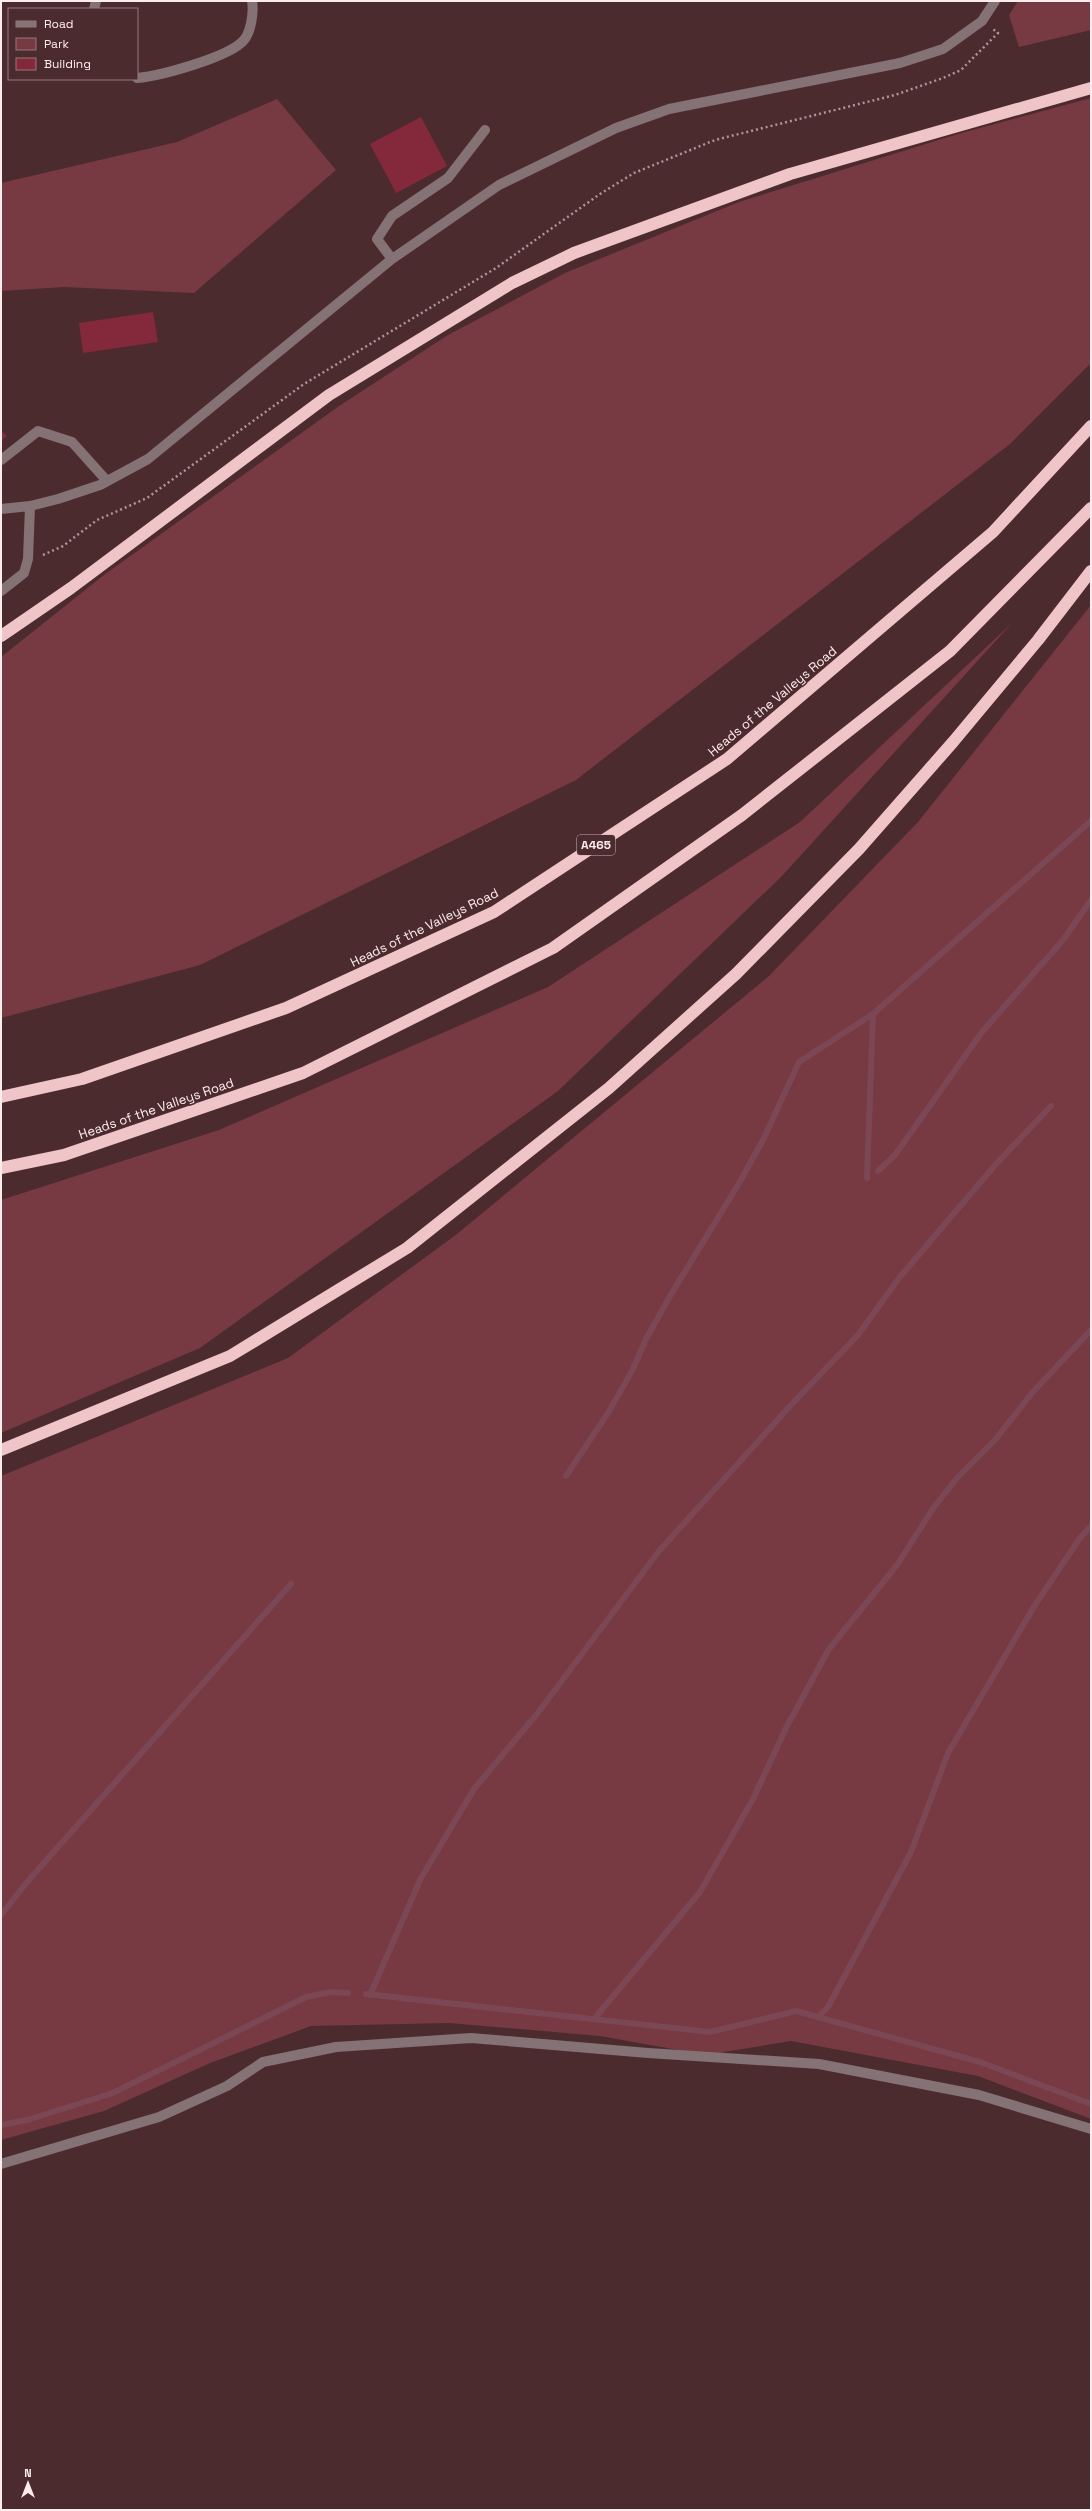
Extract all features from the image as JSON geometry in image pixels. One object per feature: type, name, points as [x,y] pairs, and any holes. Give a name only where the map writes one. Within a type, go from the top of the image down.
[{"type":"highway","points":[[1,636],[71,588],[329,394],[512,283],[574,253],[790,174],[1091,88]]},
{"type":"highway","name":"Heads of the Valleys Road","points":[[1,1097],[82,1079],[286,1008],[494,912],[727,759],[993,532],[1091,426]]},
{"type":"highway","name":"Heads of the Valleys Road","points":[[1,1168],[64,1155],[303,1073],[553,948],[742,815],[950,650],[1091,508]]},
{"type":"highway","points":[[1,1450],[230,1356],[407,1248],[609,1088],[736,974],[859,849],[953,742],[1038,640],[1091,571]]},
{"type":"street","points":[[138,78],[182,69],[233,48],[245,40],[250,26],[252,1]]},
{"type":"street","points":[[1,508],[30,506],[58,499],[107,481],[148,460],[392,259],[499,185],[616,128],[669,109],[900,63],[943,49],[982,21],[995,1]]},
{"type":"street","points":[[392,259],[377,239],[392,216],[448,178],[485,130]]},
{"type":"street","points":[[1,460],[38,431],[72,442],[107,481]]},
{"type":"street","points":[[1,591],[24,573],[28,559],[30,506]]},
{"type":"street","points":[[1,2164],[159,2117],[227,2086],[263,2062],[336,2047],[471,2038],[648,2053],[819,2064],[979,2095],[1091,2129]]},
{"type":"green space","points":[[1018,1],[1091,1],[1091,30],[1019,47],[1009,15]]},
{"type":"green space","points":[[1091,98],[1091,363],[1010,444],[576,780],[200,965],[1,1018],[1,657],[104,575],[339,406],[448,335],[565,273],[739,202],[958,134]]},
{"type":"green space","points":[[277,99],[336,170],[194,293],[64,287],[1,291],[1,183],[177,142]]},
{"type":"green space","points":[[1091,605],[1091,2119],[978,2076],[791,2041],[706,2055],[600,2036],[449,2023],[311,2026],[210,2063],[104,2111],[1,2140],[1,1476],[288,1358],[457,1234],[769,976],[918,822]]},
{"type":"green space","points":[[1012,623],[782,876],[558,1091],[200,1348],[1,1433],[1,1200],[219,1130],[548,987],[800,822]]},
{"type":"building","points":[[421,117],[447,166],[396,193],[370,144]]},
{"type":"building","points":[[153,312],[158,342],[83,353],[79,323]]},
{"type":"building","points":[[1,430],[7,436],[1,441]]},
{"type":"waterway","points":[[566,1476],[608,1413],[632,1371],[646,1339],[670,1296],[738,1185],[763,1140],[799,1062],[873,1014],[1091,821]]},
{"type":"waterway","points":[[878,1171],[895,1155],[982,1032],[1063,940],[1091,900]]},
{"type":"waterway","points":[[867,1178],[873,1014]]},
{"type":"waterway","points":[[370,1995],[421,1878],[474,1789],[537,1714],[659,1551],[791,1405],[858,1335],[899,1278],[996,1164],[1051,1106]]},
{"type":"waterway","points":[[594,2019],[700,1892],[753,1799],[787,1726],[829,1649],[897,1565],[934,1507],[958,1477],[995,1440],[1032,1393],[1091,1330]]},
{"type":"waterway","points":[[818,2017],[828,2007],[911,1852],[948,1753],[1035,1605],[1080,1538],[1091,1526]]},
{"type":"waterway","points":[[1,1915],[27,1882],[291,1584]]},
{"type":"waterway","points":[[1,2125],[27,2120],[113,2093],[306,1997],[331,1992],[348,1993]]},
{"type":"waterway","points":[[366,1994],[710,2032],[796,2011],[980,2062],[1091,2104]]}]
